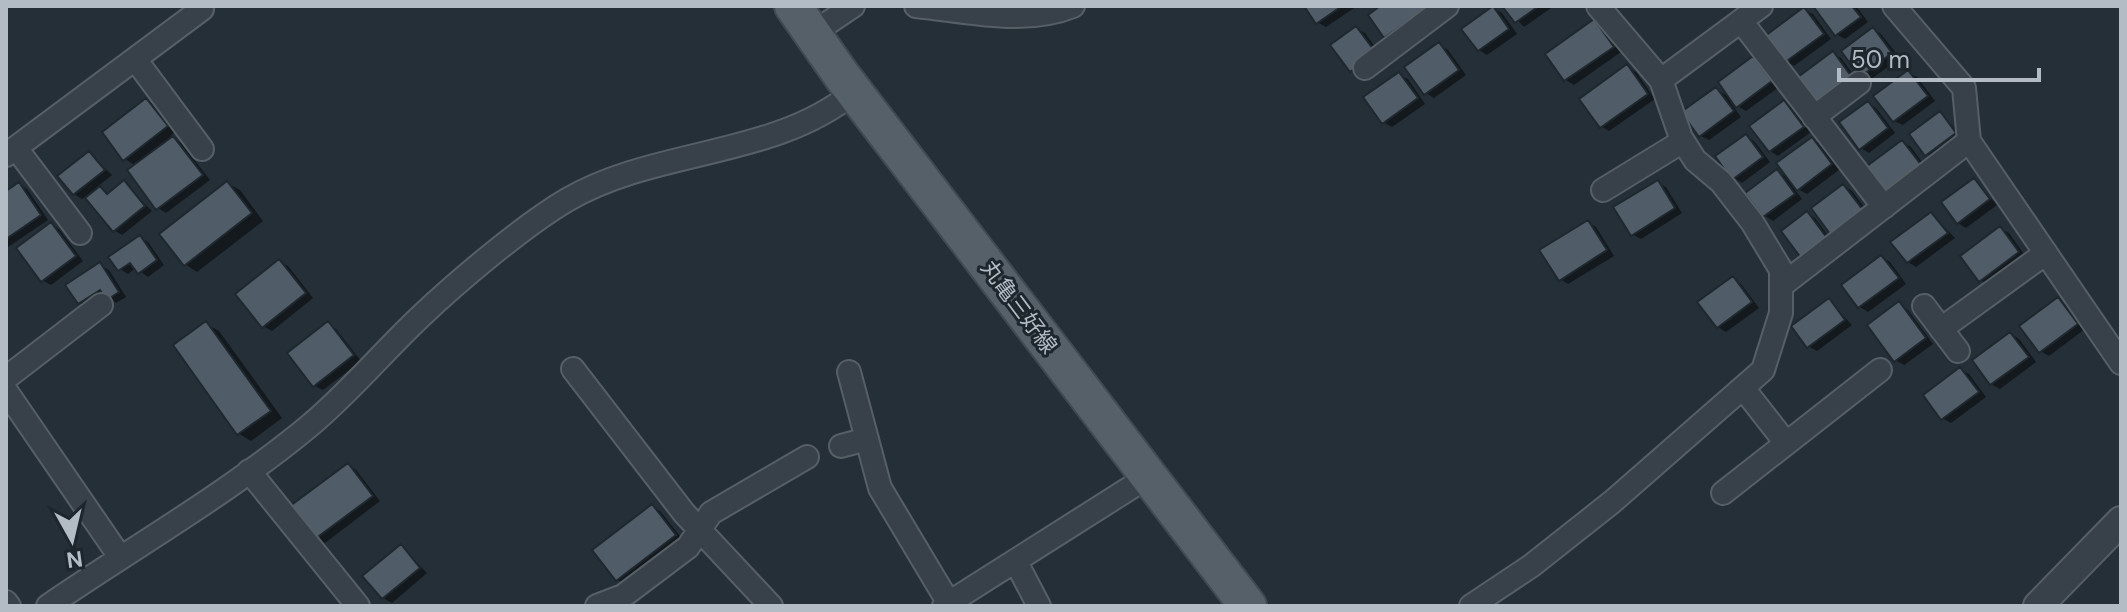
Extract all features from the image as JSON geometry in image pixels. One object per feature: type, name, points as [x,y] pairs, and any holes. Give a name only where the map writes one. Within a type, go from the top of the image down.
[{"type":"main road","name":"丸亀三好線","points":[[803,20],[854,92],[1248,606]]},
{"type":"street","points":[[803,20],[853,6]]},
{"type":"street","points":[[916,6],[1040,16],[1073,6]]},
{"type":"street","points":[[1471,606],[1531,566],[1612,502],[1763,370],[1781,313],[1781,270],[1752,222],[1721,182],[1695,160],[1683,141],[1661,80],[1598,6]]},
{"type":"street","points":[[1661,80],[1761,6]]},
{"type":"street","points":[[1894,6],[1964,88],[1969,141],[2119,356]]},
{"type":"street","points":[[1365,68],[1443,7]]},
{"type":"street","points":[[80,233],[11,152],[202,9]]},
{"type":"street","points":[[1741,21],[1884,207]]},
{"type":"street","points":[[135,59],[202,149]]},
{"type":"street","points":[[1814,117],[1859,83]]},
{"type":"street","points":[[48,606],[309,427],[422,314],[564,202],[597,184],[632,172],[799,126],[831,111],[854,92]]},
{"type":"street","points":[[1603,190],[1683,141]]},
{"type":"street","points":[[1781,286],[1969,141]]},
{"type":"street","points":[[1941,329],[2046,253]]},
{"type":"street","points":[[6,378],[101,305]]},
{"type":"street","points":[[1924,306],[1958,351]]},
{"type":"street","points":[[573,369],[639,458],[699,530],[771,606]]},
{"type":"street","points":[[1723,493],[1880,370]]},
{"type":"street","points":[[849,372],[880,488],[950,605]]},
{"type":"street","points":[[1743,388],[1786,443]]},
{"type":"street","points":[[6,391],[120,557]]},
{"type":"street","points":[[576,411],[594,397]]},
{"type":"street","points":[[841,446],[867,439]]},
{"type":"street","points":[[606,604],[623,596],[688,547],[711,513],[807,457]]},
{"type":"street","points":[[249,471],[358,606]]},
{"type":"street","points":[[944,606],[1149,476]]},
{"type":"street","points":[[2038,606],[2121,521]]},
{"type":"street","points":[[1016,562],[1039,606]]},
{"type":"building","points":[[1304,6],[1342,6],[1316,24]]},
{"type":"building","points":[[1380,6],[1423,6],[1425,9],[1384,38],[1368,15]]},
{"type":"building","points":[[1493,6],[1509,29],[1478,51],[1461,29]]},
{"type":"building","points":[[1502,6],[1539,6],[1515,23]]},
{"type":"building","points":[[1813,6],[1852,6],[1861,17],[1835,36]]},
{"type":"building","points":[[1804,7],[1824,34],[1784,63],[1765,36]]},
{"type":"building","points":[[1594,19],[1614,47],[1564,81],[1545,54]]},
{"type":"building","points":[[1356,26],[1376,53],[1350,72],[1330,45]]},
{"type":"building","points":[[1873,27],[1892,53],[1860,77],[1841,51]]},
{"type":"building","points":[[1439,42],[1459,70],[1424,95],[1404,67]]},
{"type":"building","points":[[1833,51],[1851,76],[1817,102],[1798,77]]},
{"type":"building","points":[[1753,56],[1772,81],[1736,108],[1718,82]]},
{"type":"building","points":[[1627,64],[1648,94],[1600,128],[1579,99]]},
{"type":"building","points":[[1908,70],[1928,96],[1893,122],[1873,96]]},
{"type":"building","points":[[1399,72],[1418,98],[1382,124],[1363,97]]},
{"type":"building","points":[[1716,87],[1734,111],[1699,137],[1681,112]]},
{"type":"building","points":[[146,98],[168,126],[123,161],[102,132]]},
{"type":"building","points":[[1784,100],[1804,127],[1769,152],[1749,126]]},
{"type":"building","points":[[1868,101],[1888,128],[1859,150],[1839,122]]},
{"type":"building","points":[[1940,111],[1956,133],[1925,156],[1909,134]]},
{"type":"building","points":[[1746,134],[1763,157],[1732,180],[1715,156]]},
{"type":"building","points":[[173,136],[203,175],[156,210],[127,170]]},
{"type":"building","points":[[1812,137],[1832,164],[1797,191],[1776,163]]},
{"type":"building","points":[[1902,140],[1922,166],[1887,192],[1867,166]]},
{"type":"building","points":[[89,151],[105,170],[73,195],[57,176]]},
{"type":"building","points":[[1777,169],[1795,194],[1763,217],[1745,193]]},
{"type":"building","points":[[1974,178],[1990,199],[1957,224],[1941,202]]},
{"type":"building","points":[[124,180],[145,206],[113,232],[85,198],[100,186],[107,194]]},
{"type":"building","points":[[1658,180],[1675,208],[1631,236],[1613,207]]},
{"type":"building","points":[[227,181],[252,213],[184,266],[159,234]]},
{"type":"building","points":[[19,182],[41,215],[6,239],[6,191]]},
{"type":"building","points":[[1843,184],[1866,214],[1833,238],[1811,208]]},
{"type":"building","points":[[1807,211],[1827,238],[1801,258],[1781,231]]},
{"type":"building","points":[[1931,212],[1948,233],[1907,263],[1890,242]]},
{"type":"building","points":[[1588,220],[1607,250],[1559,281],[1539,250]]},
{"type":"building","points":[[51,222],[76,256],[41,282],[16,248]]},
{"type":"building","points":[[2000,226],[2019,252],[1979,282],[1960,256]]},
{"type":"building","points":[[140,235],[157,260],[138,274],[130,263],[118,271],[108,257]]},
{"type":"building","points":[[1881,255],[1899,278],[1858,308],[1841,285]]},
{"type":"building","points":[[279,259],[306,293],[262,328],[235,294]]},
{"type":"building","points":[[100,262],[119,292],[107,300],[100,290],[78,304],[65,285]]},
{"type":"building","points":[[1733,276],[1752,302],[1717,328],[1697,302]]},
{"type":"building","points":[[2058,297],[2078,324],[2039,353],[2019,326]]},
{"type":"building","points":[[1829,298],[1845,320],[1807,348],[1791,326]]},
{"type":"building","points":[[1899,301],[1926,338],[1894,362],[1867,325]]},
{"type":"building","points":[[206,321],[271,411],[237,435],[173,345]]},
{"type":"building","points":[[328,321],[354,355],[313,387],[287,353]]},
{"type":"building","points":[[2010,332],[2029,357],[1990,385],[1972,360]]},
{"type":"building","points":[[1960,367],[1979,392],[1941,420],[1923,395]]},
{"type":"building","points":[[348,463],[373,496],[315,539],[290,506]]},
{"type":"building","points":[[652,504],[676,535],[616,581],[592,550]]},
{"type":"building","points":[[401,544],[420,568],[382,599],[362,576]]}]
